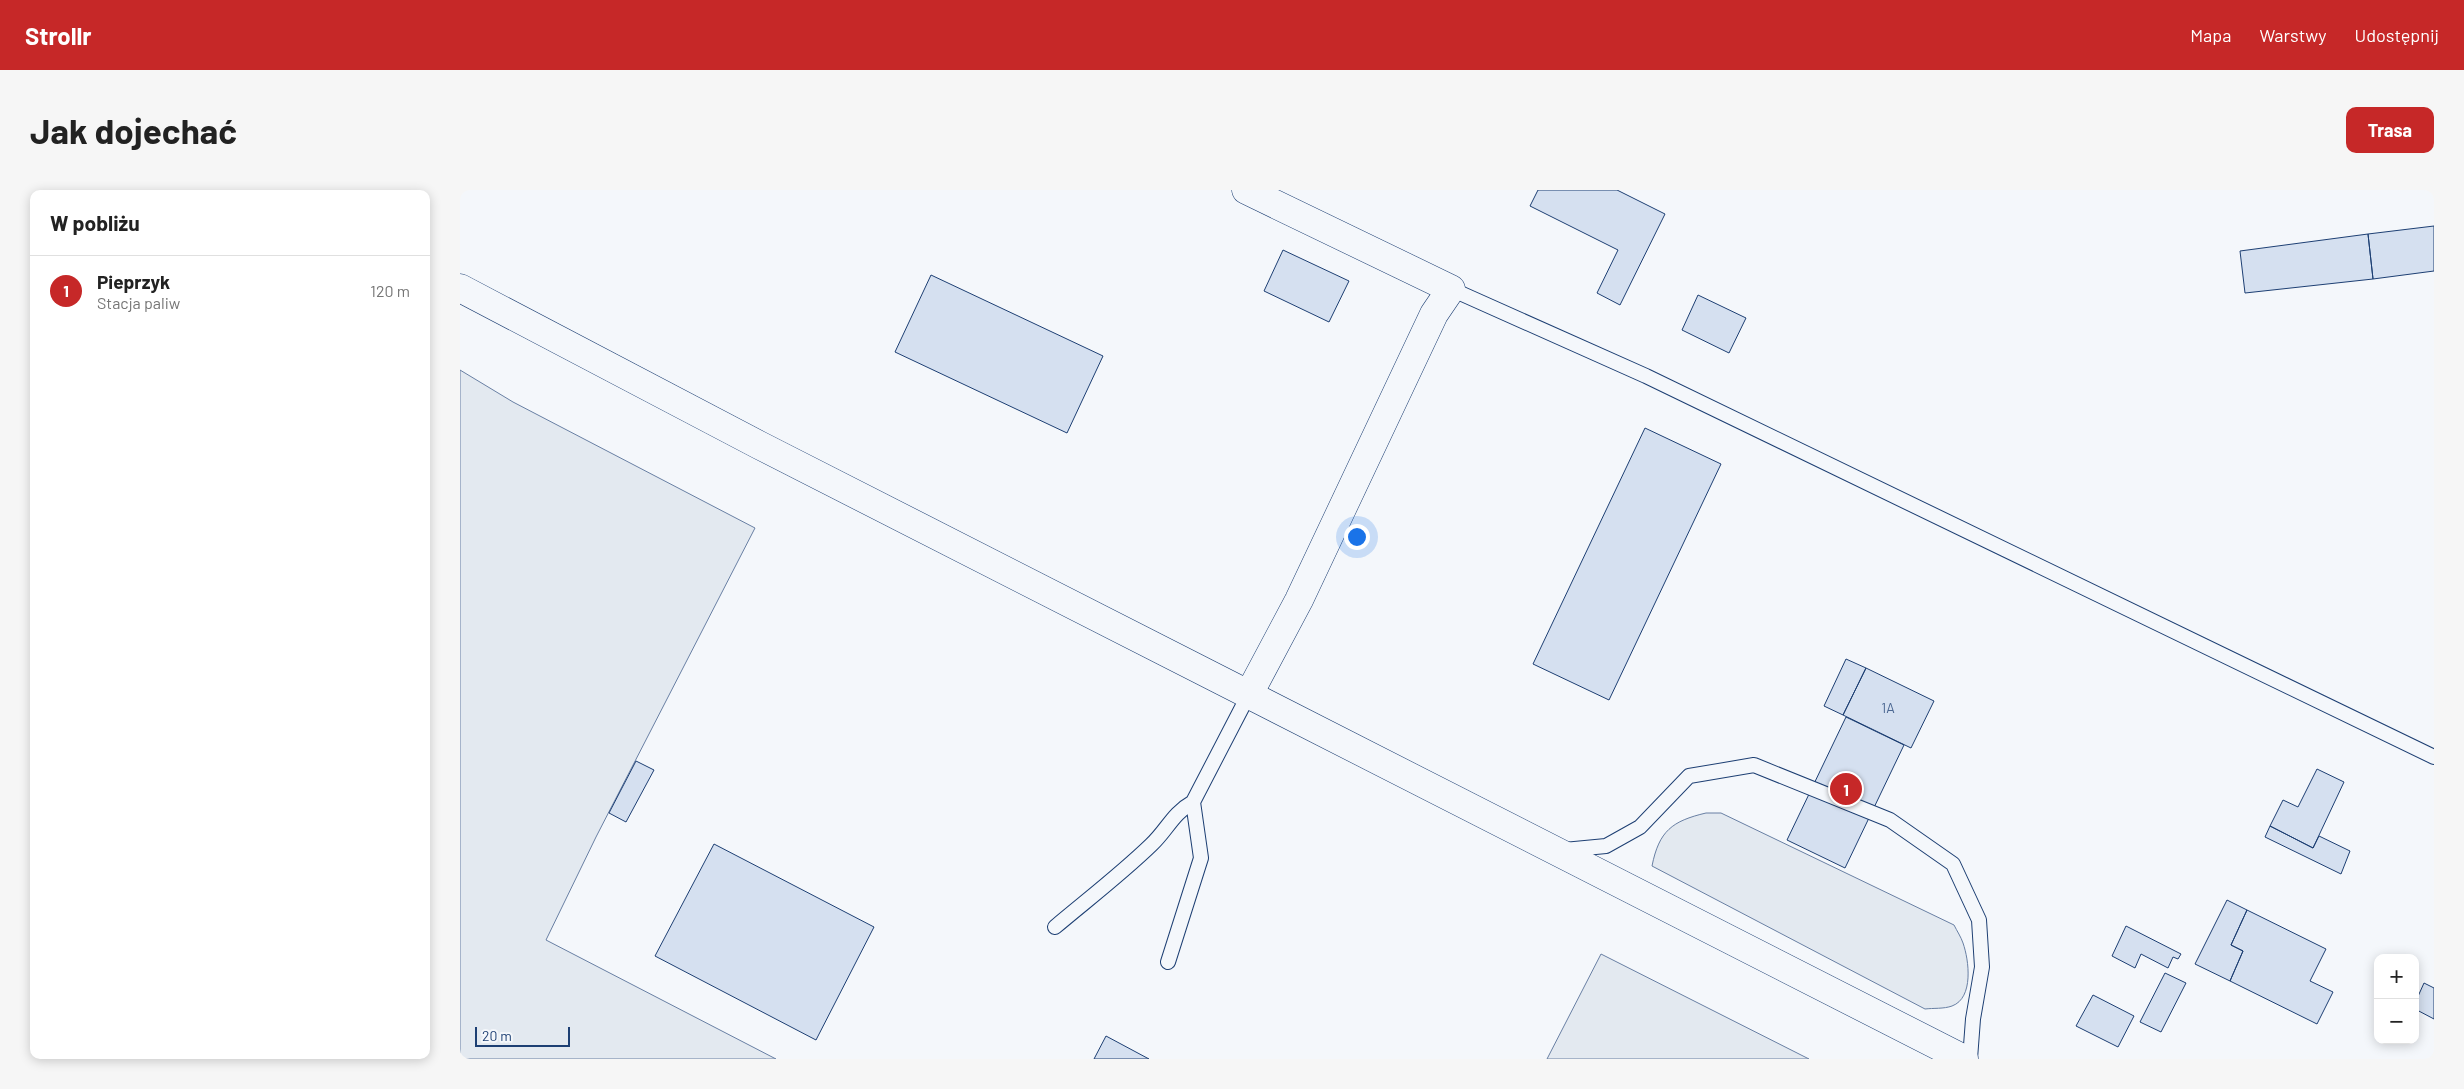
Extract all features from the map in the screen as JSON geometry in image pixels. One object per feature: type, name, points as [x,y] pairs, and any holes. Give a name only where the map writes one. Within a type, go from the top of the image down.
[{"type":"main road","points":[[1246,190],[1451,289],[1434,314],[1299,600],[1250,694]]},
{"type":"main road","points":[[460,288],[759,445],[1964,1059]]},
{"type":"lane","points":[[1451,289],[1646,376],[2434,757]]},
{"type":"lane","points":[[1055,927],[1137,858],[1160,836],[1178,810],[1193,802],[1250,694]]},
{"type":"lane","points":[[1554,851],[1606,846],[1640,828],[1689,776],[1754,765],[1890,820],[1953,864],[1979,920],[1982,967],[1973,1019],[1970,1059]]},
{"type":"lane","points":[[1168,962],[1201,858],[1193,802]]},
{"type":"shaded area","points":[[460,370],[513,402],[755,528],[596,837],[546,940],[776,1059],[460,1059]]},
{"type":"shaded area","points":[[1706,813],[1721,813],[1954,925],[1965,950],[1968,968],[1967,987],[1959,1002],[1952,1006],[1925,1009],[1652,866],[1659,844],[1669,829],[1684,820]]},
{"type":"shaded area","points":[[1601,954],[1809,1059],[1547,1059]]},
{"type":"building","points":[[1538,190],[1617,190],[1665,214],[1620,305],[1597,293],[1618,250],[1530,206]]},
{"type":"building","points":[[2434,226],[2434,271],[2373,279],[2368,234]]},
{"type":"building","points":[[2368,234],[2373,279],[2245,293],[2240,251]]},
{"type":"building","points":[[1283,250],[1349,281],[1329,322],[1264,291]]},
{"type":"building","points":[[931,275],[1103,356],[1067,433],[895,352]]},
{"type":"building","points":[[1698,295],[1746,318],[1729,353],[1682,330]]},
{"type":"building","points":[[1645,428],[1721,464],[1609,700],[1533,664]]},
{"type":"building","points":[[1846,659],[1866,668],[1843,715],[1824,706]]},
{"type":"building","points":[[1866,668],[1934,701],[1911,748],[1843,715]]},
{"type":"building","points":[[1846,717],[1904,745],[1845,868],[1787,840]]},
{"type":"building","points":[[636,761],[654,770],[626,822],[609,813]]},
{"type":"building","points":[[2317,769],[2344,782],[2313,848],[2270,826],[2283,800],[2298,807]]},
{"type":"building","points":[[2270,826],[2313,848],[2319,836],[2350,851],[2341,874],[2265,837]]},
{"type":"building","points":[[714,844],[874,927],[816,1040],[655,956]]},
{"type":"building","points":[[2227,900],[2247,910],[2231,945],[2243,951],[2230,981],[2195,964]]},
{"type":"building","points":[[2247,910],[2326,949],[2310,981],[2333,992],[2317,1024],[2230,981],[2243,951],[2231,945]]},
{"type":"building","points":[[2126,926],[2181,954],[2178,959],[2173,957],[2168,968],[2141,954],[2135,968],[2112,956]]},
{"type":"building","points":[[2165,973],[2186,983],[2161,1032],[2140,1022]]},
{"type":"building","points":[[2424,983],[2434,988],[2434,1019],[2419,1011],[2419,994]]},
{"type":"building","points":[[2093,995],[2134,1016],[2118,1047],[2076,1026]]},
{"type":"building","points":[[1106,1036],[1149,1059],[1094,1059]]},
{"type":"place","name":"Pieprzyk","points":[[1846,789]]}]
